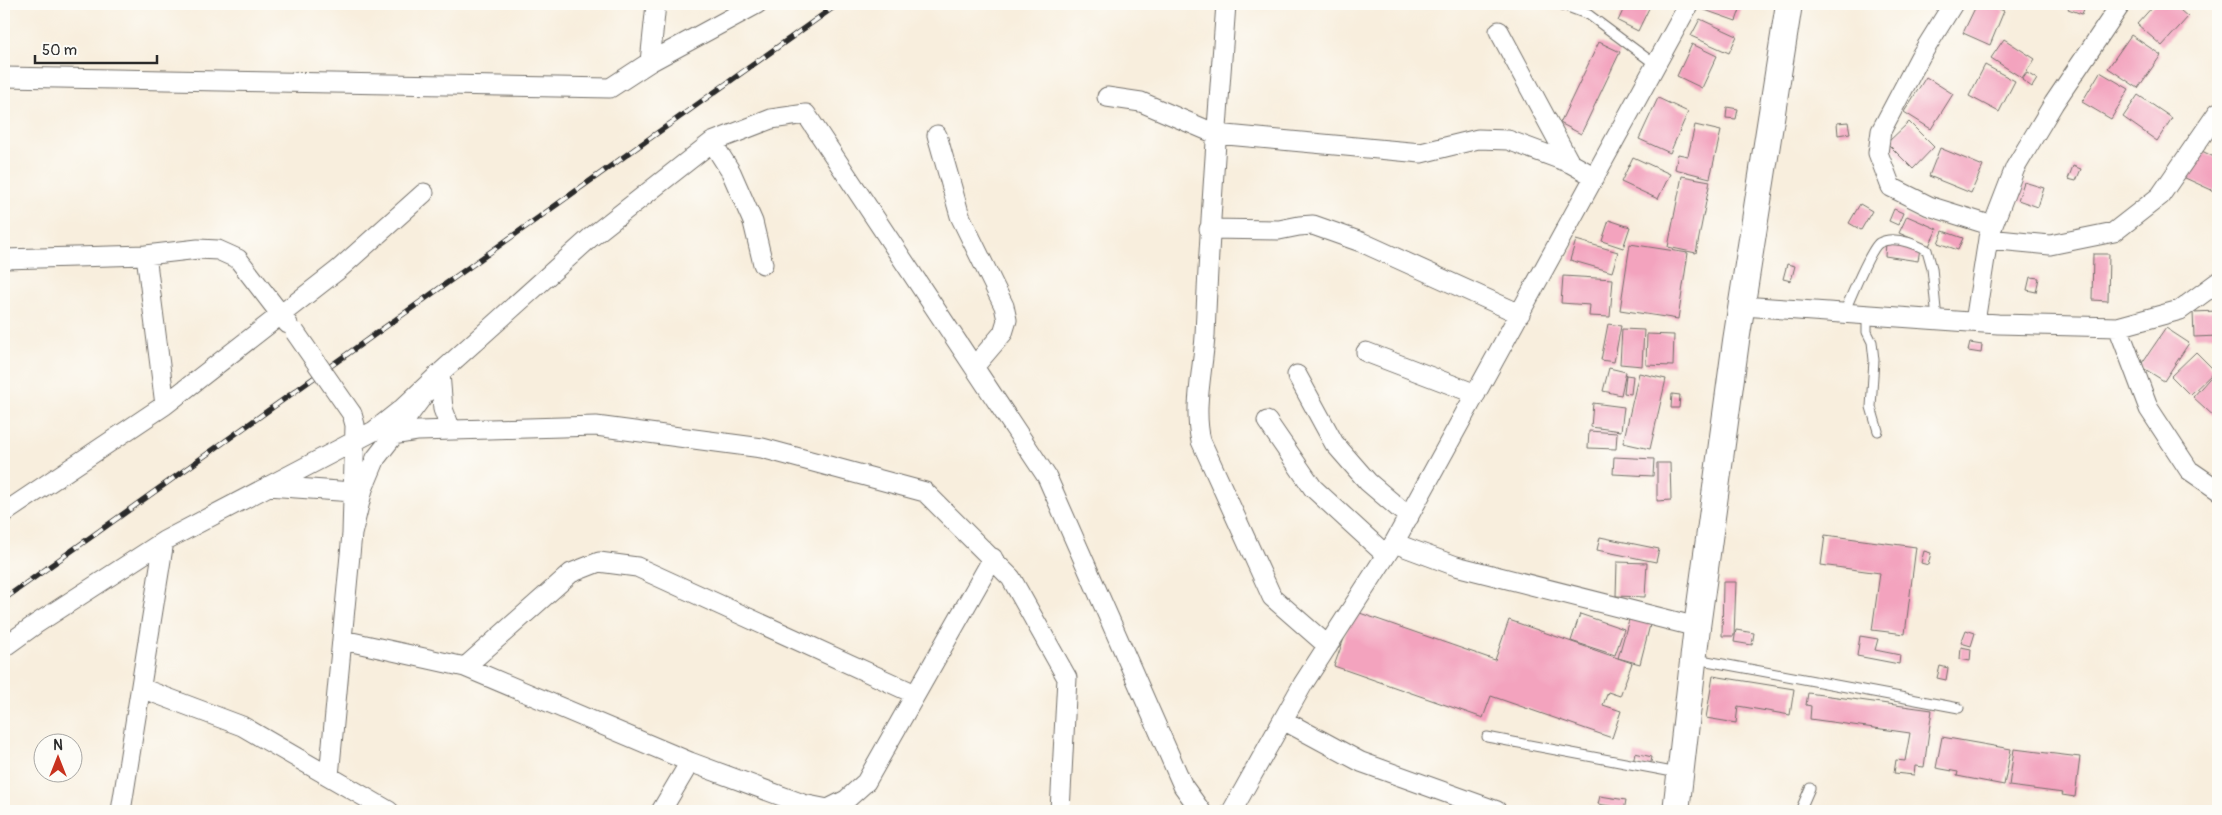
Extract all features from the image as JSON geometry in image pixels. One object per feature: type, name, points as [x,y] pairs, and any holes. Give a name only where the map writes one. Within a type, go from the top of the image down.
[{"type":"main road","points":[[1676,811],[1697,627],[1742,306],[1789,4]]},
{"type":"street","points":[[650,62],[656,4]]},
{"type":"street","points":[[4,78],[610,88],[650,62],[757,4]]},
{"type":"street","points":[[1226,4],[1209,229],[1204,344],[1198,414],[1202,441],[1272,597],[1328,646]]},
{"type":"street","points":[[1232,811],[1283,720],[1409,517],[1689,4]]},
{"type":"street","points":[[1954,4],[1920,56],[1881,131],[1878,152],[1891,186],[1929,206],[1990,232],[2050,245],[2114,232],[2160,196],[2218,112]]},
{"type":"street","points":[[1975,322],[1990,232],[2015,168],[2054,103],[2121,4]]},
{"type":"street","points":[[1499,31],[1570,163]]},
{"type":"street","points":[[1107,97],[1141,102],[1216,134],[1422,153],[1478,139],[1508,140],[1570,163],[1595,177]]},
{"type":"street","points":[[4,647],[36,624],[164,542],[266,486],[374,431],[404,408],[440,373],[590,238],[712,142],[771,119],[806,114],[1047,477],[1183,786],[1201,811]]},
{"type":"street","points":[[937,135],[960,216],[1004,306],[1007,320],[1003,333],[974,367]]},
{"type":"street","points":[[712,142],[731,172],[753,222],[763,264]]},
{"type":"street","points":[[4,512],[164,405],[338,270],[424,193]]},
{"type":"street","points":[[1209,229],[1279,230],[1313,225],[1361,242],[1520,314]]},
{"type":"street","points":[[4,259],[146,255],[198,249],[218,250],[238,259],[280,316],[295,332],[352,414],[354,441],[352,534],[329,776]]},
{"type":"street","points":[[146,255],[164,405]]},
{"type":"street","points":[[1742,306],[1937,320],[2118,327],[2180,310],[2218,282]]},
{"type":"street","points":[[2118,327],[2149,409],[2189,470],[2218,490]]},
{"type":"street","points":[[1366,352],[1476,394]]},
{"type":"street","points":[[440,373],[443,409],[451,430]]},
{"type":"street","points":[[352,534],[363,489],[376,458],[440,373]]},
{"type":"street","points":[[1297,375],[1334,443],[1368,482],[1409,517]]},
{"type":"street","points":[[1267,421],[1313,488],[1390,549],[1697,627]]},
{"type":"street","points":[[394,435],[418,431],[596,426],[762,448],[925,492],[1011,578],[1067,678],[1060,811]]},
{"type":"street","points":[[266,486],[353,492]]},
{"type":"street","points":[[121,811],[164,542]]},
{"type":"street","points":[[343,640],[464,666],[690,762],[803,804],[828,809],[846,800],[866,782],[993,558]]},
{"type":"street","points":[[464,666],[571,573],[599,562],[637,567],[915,694]]},
{"type":"street","points":[[141,688],[242,726],[389,811]]},
{"type":"street","points":[[1283,720],[1361,762],[1497,811]]},
{"type":"street","points":[[661,811],[690,762]]},
{"type":"lane","points":[[1560,4],[1589,15],[1656,65]]},
{"type":"lane","points":[[1844,313],[1875,247],[1889,239],[1916,244],[1927,250],[1932,268],[1937,320]]},
{"type":"lane","points":[[1867,315],[1867,332],[1872,342],[1874,360],[1871,407],[1878,431]]},
{"type":"lane","points":[[1693,659],[1959,708]]},
{"type":"lane","points":[[1487,737],[1680,773]]},
{"type":"lane","points":[[1800,811],[1810,788]]},
{"type":"building","points":[[1626,4],[1651,4],[1638,31],[1618,21]]},
{"type":"building","points":[[1704,4],[1742,4],[1736,21],[1702,9]]},
{"type":"building","points":[[1977,4],[1988,4],[2004,11],[1990,45],[1963,33]]},
{"type":"building","points":[[2070,4],[2086,4],[2082,14],[2068,9]]},
{"type":"building","points":[[2155,4],[2173,4],[2188,17],[2162,46],[2137,24]]},
{"type":"building","points":[[1700,19],[1737,36],[1729,53],[1691,36]]},
{"type":"building","points":[[2131,35],[2161,55],[2138,88],[2108,68]]},
{"type":"building","points":[[2004,39],[2035,59],[2022,78],[1991,58]]},
{"type":"building","points":[[1599,42],[1620,52],[1581,134],[1560,123]]},
{"type":"building","points":[[1692,44],[1717,56],[1702,88],[1677,76]]},
{"type":"building","points":[[1985,65],[2015,81],[1999,112],[1969,96]]},
{"type":"building","points":[[2100,72],[2129,89],[2111,119],[2082,102]]},
{"type":"building","points":[[2027,73],[2037,79],[2032,87],[2022,80]]},
{"type":"building","points":[[1926,77],[1953,94],[1931,129],[1904,112]]},
{"type":"building","points":[[2138,95],[2172,118],[2157,141],[2123,117]]},
{"type":"building","points":[[1658,98],[1688,112],[1670,153],[1639,139]]},
{"type":"building","points":[[1727,107],[1738,109],[1736,119],[1726,118]]},
{"type":"building","points":[[1848,122],[1850,133],[1838,135],[1837,123]]},
{"type":"building","points":[[1909,122],[1934,147],[1913,169],[1887,143]]},
{"type":"building","points":[[1695,125],[1721,131],[1710,178],[1675,169],[1678,154],[1688,156]]},
{"type":"building","points":[[1940,148],[1983,166],[1971,193],[1929,176]]},
{"type":"building","points":[[2196,148],[2218,159],[2218,193],[2183,177]]},
{"type":"building","points":[[1633,157],[1670,174],[1658,199],[1621,182]]},
{"type":"building","points":[[2073,166],[2081,169],[2076,181],[2068,179]]},
{"type":"building","points":[[1682,176],[1710,181],[1696,253],[1668,247]]},
{"type":"building","points":[[2024,182],[2044,188],[2038,207],[2018,200]]},
{"type":"building","points":[[1860,204],[1872,211],[1861,230],[1849,223]]},
{"type":"building","points":[[1894,209],[1903,213],[1898,225],[1889,221]]},
{"type":"building","points":[[1907,216],[1937,229],[1929,246],[1899,233]]},
{"type":"building","points":[[1609,220],[1630,227],[1623,248],[1602,241]]},
{"type":"building","points":[[1943,231],[1963,238],[1958,250],[1938,243]]},
{"type":"building","points":[[1576,240],[1618,252],[1612,272],[1570,260]]},
{"type":"building","points":[[1886,243],[1920,248],[1918,261],[1885,256]]},
{"type":"building","points":[[1630,244],[1688,253],[1678,319],[1620,310]]},
{"type":"building","points":[[2093,254],[2109,254],[2108,301],[2092,300]]},
{"type":"building","points":[[1787,264],[1795,266],[1791,281],[1783,279]]},
{"type":"building","points":[[1563,276],[1613,279],[1610,317],[1589,316],[1590,305],[1561,303]]},
{"type":"building","points":[[2030,277],[2039,278],[2036,292],[2027,290]]},
{"type":"building","points":[[2218,311],[2218,336],[2194,337],[2193,312]]},
{"type":"building","points":[[1608,324],[1621,326],[1614,362],[1601,360]]},
{"type":"building","points":[[2166,328],[2189,343],[2164,381],[2140,366]]},
{"type":"building","points":[[1622,329],[1644,330],[1642,366],[1620,364]]},
{"type":"building","points":[[1647,334],[1674,335],[1673,366],[1646,365]]},
{"type":"building","points":[[1970,343],[1982,345],[1981,353],[1968,351]]},
{"type":"building","points":[[2196,352],[2215,371],[2190,395],[2171,376]]},
{"type":"building","points":[[1609,368],[1626,372],[1621,395],[1603,391]]},
{"type":"building","points":[[2218,371],[2218,420],[2193,397]]},
{"type":"building","points":[[1639,373],[1666,379],[1650,449],[1623,443]]},
{"type":"building","points":[[1626,375],[1633,376],[1631,394],[1624,393]]},
{"type":"building","points":[[1672,394],[1680,395],[1679,408],[1671,408]]},
{"type":"building","points":[[1593,403],[1624,407],[1621,431],[1591,427]]},
{"type":"building","points":[[1589,431],[1617,433],[1616,449],[1588,448]]},
{"type":"building","points":[[1614,457],[1654,459],[1653,476],[1613,474]]},
{"type":"building","points":[[1657,463],[1670,463],[1671,500],[1657,501]]},
{"type":"building","points":[[1825,535],[1916,547],[1905,634],[1872,630],[1880,573],[1821,565]]},
{"type":"building","points":[[1600,537],[1659,549],[1656,562],[1597,550]]},
{"type":"building","points":[[1924,551],[1931,553],[1928,565],[1921,563]]},
{"type":"building","points":[[1617,562],[1647,563],[1645,597],[1616,596]]},
{"type":"building","points":[[1723,582],[1736,582],[1734,636],[1722,636]]},
{"type":"building","points":[[1354,611],[1495,660],[1509,620],[1632,663],[1620,696],[1608,692],[1603,705],[1621,711],[1612,738],[1491,696],[1483,718],[1334,666]]},
{"type":"building","points":[[1580,614],[1624,629],[1615,655],[1571,641]]},
{"type":"building","points":[[1630,616],[1651,621],[1640,664],[1618,658]]},
{"type":"building","points":[[1736,630],[1754,633],[1752,645],[1734,642]]},
{"type":"building","points":[[1966,630],[1975,633],[1971,646],[1961,643]]},
{"type":"building","points":[[1860,636],[1878,639],[1875,650],[1900,655],[1899,664],[1857,656]]},
{"type":"building","points":[[1961,647],[1971,649],[1970,661],[1960,659]]},
{"type":"building","points":[[1940,666],[1948,668],[1946,680],[1937,678]]},
{"type":"building","points":[[1713,676],[1794,689],[1790,715],[1738,706],[1736,723],[1706,718]]},
{"type":"building","points":[[1808,693],[1932,710],[1924,767],[1915,766],[1914,775],[1894,773],[1896,760],[1905,761],[1910,733],[1810,719],[1811,706],[1806,705]]},
{"type":"building","points":[[1942,737],[2011,749],[2004,785],[1957,776],[1958,772],[1936,768]]},
{"type":"building","points":[[2014,749],[2080,757],[2075,797],[2062,795],[2063,793],[2009,786]]},
{"type":"building","points":[[1635,753],[1652,757],[1650,767],[1633,764]]},
{"type":"building","points":[[1600,796],[1626,800],[1624,811],[1615,811],[1616,807],[1598,804]]},
{"type":"railway","points":[[4,599],[838,4]]}]
